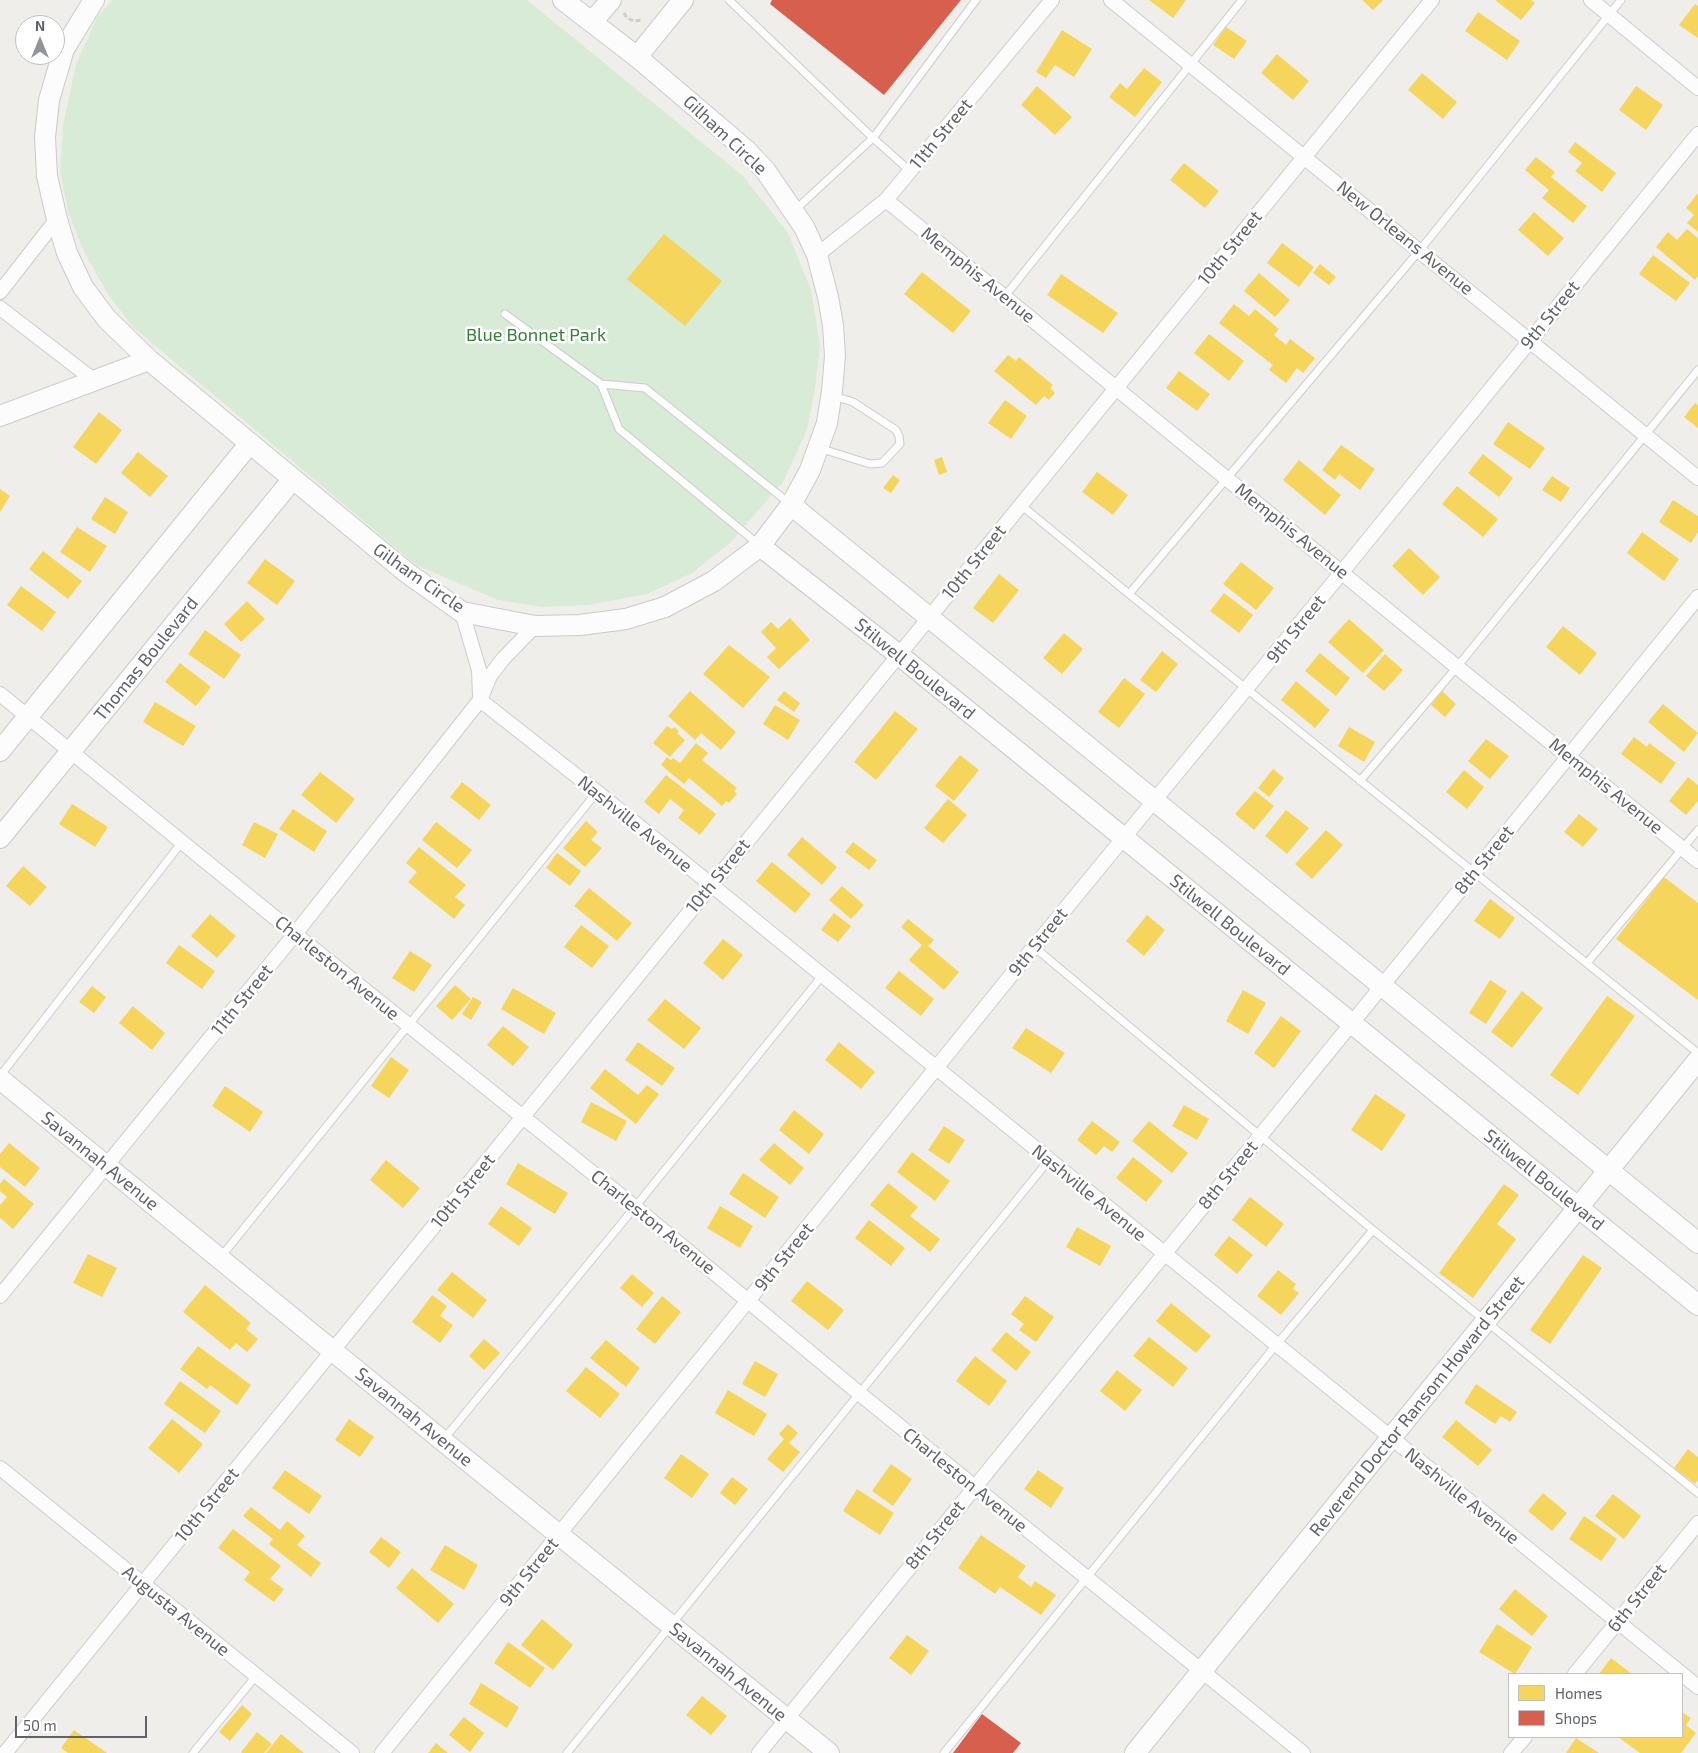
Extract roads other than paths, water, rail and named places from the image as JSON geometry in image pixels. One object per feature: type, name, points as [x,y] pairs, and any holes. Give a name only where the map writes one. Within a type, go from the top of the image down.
[{"type":"main road","name":"Gilham Circle","points":[[91,1],[64,49],[48,100],[45,138],[47,176],[57,220],[67,253],[83,287],[106,318],[149,360],[292,480],[406,572],[462,612],[535,626],[580,625],[626,619],[665,607],[714,581],[760,546],[791,505],[810,470],[827,423],[832,395],[835,356],[833,324],[817,255],[794,211],[765,170],[745,149],[637,57],[563,0]]},
{"type":"main road","points":[[637,57],[683,0]]},
{"type":"main road","points":[[592,22],[617,6]]},
{"type":"main road","points":[[0,416],[149,360]]},
{"type":"main road","points":[[0,751],[250,443]]},
{"type":"main road","name":"Thomas Boulevard","points":[[0,838],[292,480]]},
{"type":"main road","points":[[791,505],[1698,1243]]},
{"type":"main road","name":"Stilwell Boulevard","points":[[760,546],[1698,1305]]},
{"type":"main road","name":"Reverend Doctor Ransom Howard Street","points":[[1135,1753],[1698,1060]]},
{"type":"main road","name":"Savannah Avenue","points":[[0,1078],[442,1441],[829,1753]]},
{"type":"street","name":"11th Street","points":[[817,255],[886,200],[1052,0]]},
{"type":"street","name":"New Orleans Avenue","points":[[1111,0],[1698,478]]},
{"type":"street","name":"10th Street","points":[[5,1753],[1432,0]]},
{"type":"street","points":[[1591,0],[1698,88]]},
{"type":"street","name":"9th Street","points":[[382,1753],[1034,947],[1247,689],[1698,134]]},
{"type":"street","name":"Memphis Avenue","points":[[886,200],[1457,667],[1698,861]]},
{"type":"street","points":[[0,292],[57,220]]},
{"type":"street","points":[[0,308],[95,380]]},
{"type":"street","name":"8th Street","points":[[759,1753],[1698,597]]},
{"type":"street","points":[[462,612],[478,670],[480,700]]},
{"type":"street","name":"11th Street","points":[[0,1296],[295,934],[480,700],[490,676],[503,659],[535,626]]},
{"type":"street","name":"Charleston Avenue","points":[[0,694],[635,1207],[860,1394],[1303,1753]]},
{"type":"street","name":"Nashville Avenue","points":[[480,700],[597,792],[1681,1673]]},
{"type":"street","name":"Augusta Avenue","points":[[0,1468],[352,1753]]},
{"type":"street","name":"6th Street","points":[[1576,1673],[1698,1523]]},
{"type":"street","name":"Nashville Avenue","points":[[1683,1675],[1698,1687]]},
{"type":"street","points":[[1511,1753],[1523,1738]]},
{"type":"lane","points":[[794,211],[873,138],[976,0]]},
{"type":"lane","points":[[1005,296],[1242,0]]},
{"type":"lane","points":[[1129,594],[1420,250],[1621,0]]},
{"type":"lane","points":[[733,1],[873,138],[910,171]]},
{"type":"lane","points":[[505,314],[601,384],[645,388],[791,505]]},
{"type":"lane","points":[[1360,781],[1457,667],[1698,370]]},
{"type":"lane","points":[[601,384],[619,429],[760,546]]},
{"type":"lane","points":[[818,448],[870,464],[882,463],[900,444],[896,430],[853,402],[832,395]]},
{"type":"lane","points":[[1021,505],[1698,1053]]},
{"type":"lane","points":[[219,1258],[597,792]]},
{"type":"lane","points":[[1587,963],[1698,830]]},
{"type":"lane","points":[[0,1078],[182,842]]},
{"type":"lane","points":[[1034,947],[1373,1230],[1698,1493]]},
{"type":"lane","points":[[442,1441],[822,976]]},
{"type":"lane","points":[[567,1753],[1049,1160]]},
{"type":"lane","points":[[944,1753],[1276,1345],[1373,1230]]},
{"type":"lane","points":[[193,1753],[256,1676]]},
{"type":"park label","name":"Blue Bonnet Park","points":[[536,335]]}]
